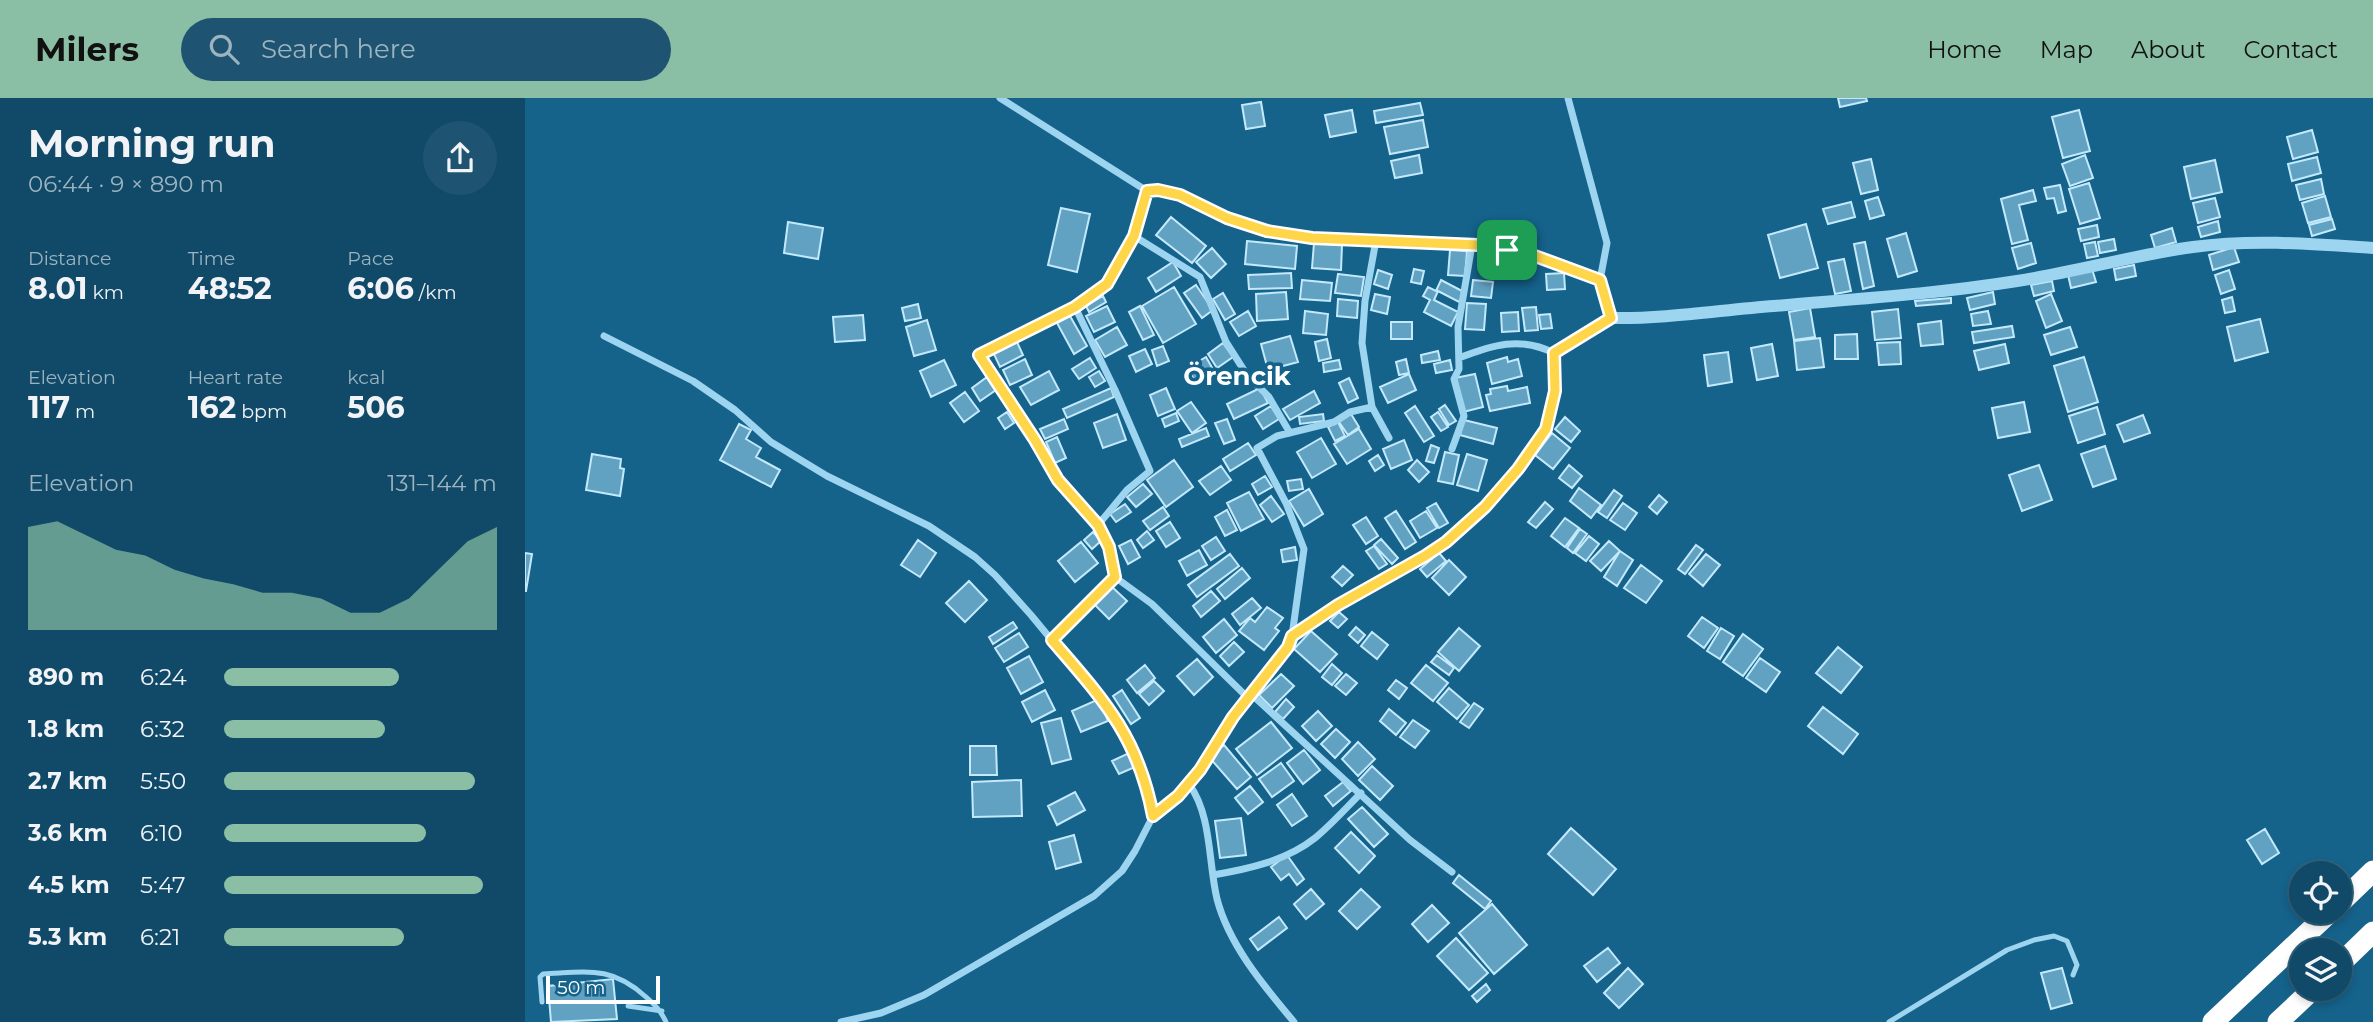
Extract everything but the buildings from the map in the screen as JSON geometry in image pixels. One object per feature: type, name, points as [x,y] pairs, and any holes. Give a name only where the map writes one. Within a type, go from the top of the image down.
[{"type":"highway","points":[[2352,891],[2373,871]]},
{"type":"highway","points":[[2213,1022],[2317,924]]},
{"type":"highway","points":[[2352,952],[2373,932]]},
{"type":"highway","points":[[2278,1022],[2300,1001]]},
{"type":"street","points":[[1000,98],[1147,191],[1169,191],[1227,218],[1267,231],[1312,238],[1472,245],[1535,256],[1600,280]]},
{"type":"street","points":[[1568,98],[1607,243],[1600,280],[1611,318]]},
{"type":"street","points":[[1147,191],[1134,236],[1107,284],[1075,307],[979,355],[1058,480],[1098,525],[1109,547],[1115,577],[1152,604],[1410,840],[1452,872]]},
{"type":"street","points":[[1134,236],[1200,277],[1226,342],[1247,375],[1269,397],[1290,433]]},
{"type":"street","points":[[1376,240],[1365,301],[1362,343],[1372,407],[1388,438]]},
{"type":"street","points":[[1554,353],[1611,318],[1672,317],[1720,310],[1972,288],[2058,274],[2163,252],[2227,244],[2305,243],[2373,248]]},
{"type":"street","points":[[1452,449],[1464,416],[1454,379],[1459,369],[1458,327],[1472,245]]},
{"type":"street","points":[[1075,307],[1150,471],[1127,490],[1098,525]]},
{"type":"street","points":[[604,336],[693,381],[735,410],[771,442],[855,490],[929,526],[953,541],[995,575],[1116,718],[1125,732],[1145,780],[1153,816]]},
{"type":"street","points":[[1459,358],[1510,342],[1532,344],[1554,353]]},
{"type":"street","points":[[1292,636],[1338,605],[1435,549],[1485,507],[1518,469],[1546,429],[1555,391],[1554,353]]},
{"type":"street","points":[[841,1022],[881,1013],[925,995],[1094,896],[1115,879],[1129,862],[1153,816],[1189,785],[1249,695],[1288,647],[1292,636],[1304,549],[1286,502],[1257,448],[1277,436],[1333,422],[1350,412],[1372,407]]},
{"type":"street","points":[[1052,640],[1115,577]]},
{"type":"street","points":[[1189,785],[1200,799],[1218,901],[1256,977],[1294,1022]]},
{"type":"street","points":[[1213,875],[1254,868],[1305,844],[1314,839],[1361,793]]},
{"type":"lane","points":[[1889,1022],[2007,950],[2034,940],[2054,936],[2067,941],[2077,965],[2073,975]]},
{"type":"lane","points":[[542,1002],[540,977],[543,974],[593,972],[614,975],[640,992],[662,1012],[666,1022]]},
{"type":"lane","points":[[628,1006],[662,1012]]},
{"type":"district","name":"Örencik","points":[[1237,376]]},
{"type":"route","points":[[1147,191],[1169,191],[1245,225],[1289,235],[1478,245],[1507,250],[1563,265],[1600,280],[1611,318],[1554,353],[1555,391],[1551,417],[1540,440],[1485,507],[1446,542],[1402,570],[1357,593],[1292,636],[1288,647],[1250,693],[1189,785],[1153,816],[1145,780],[1125,732],[1052,640],[1115,577],[1109,547],[1098,525],[1049,467],[1035,440],[979,355],[1075,307],[1107,284],[1134,236],[1147,191]]}]
